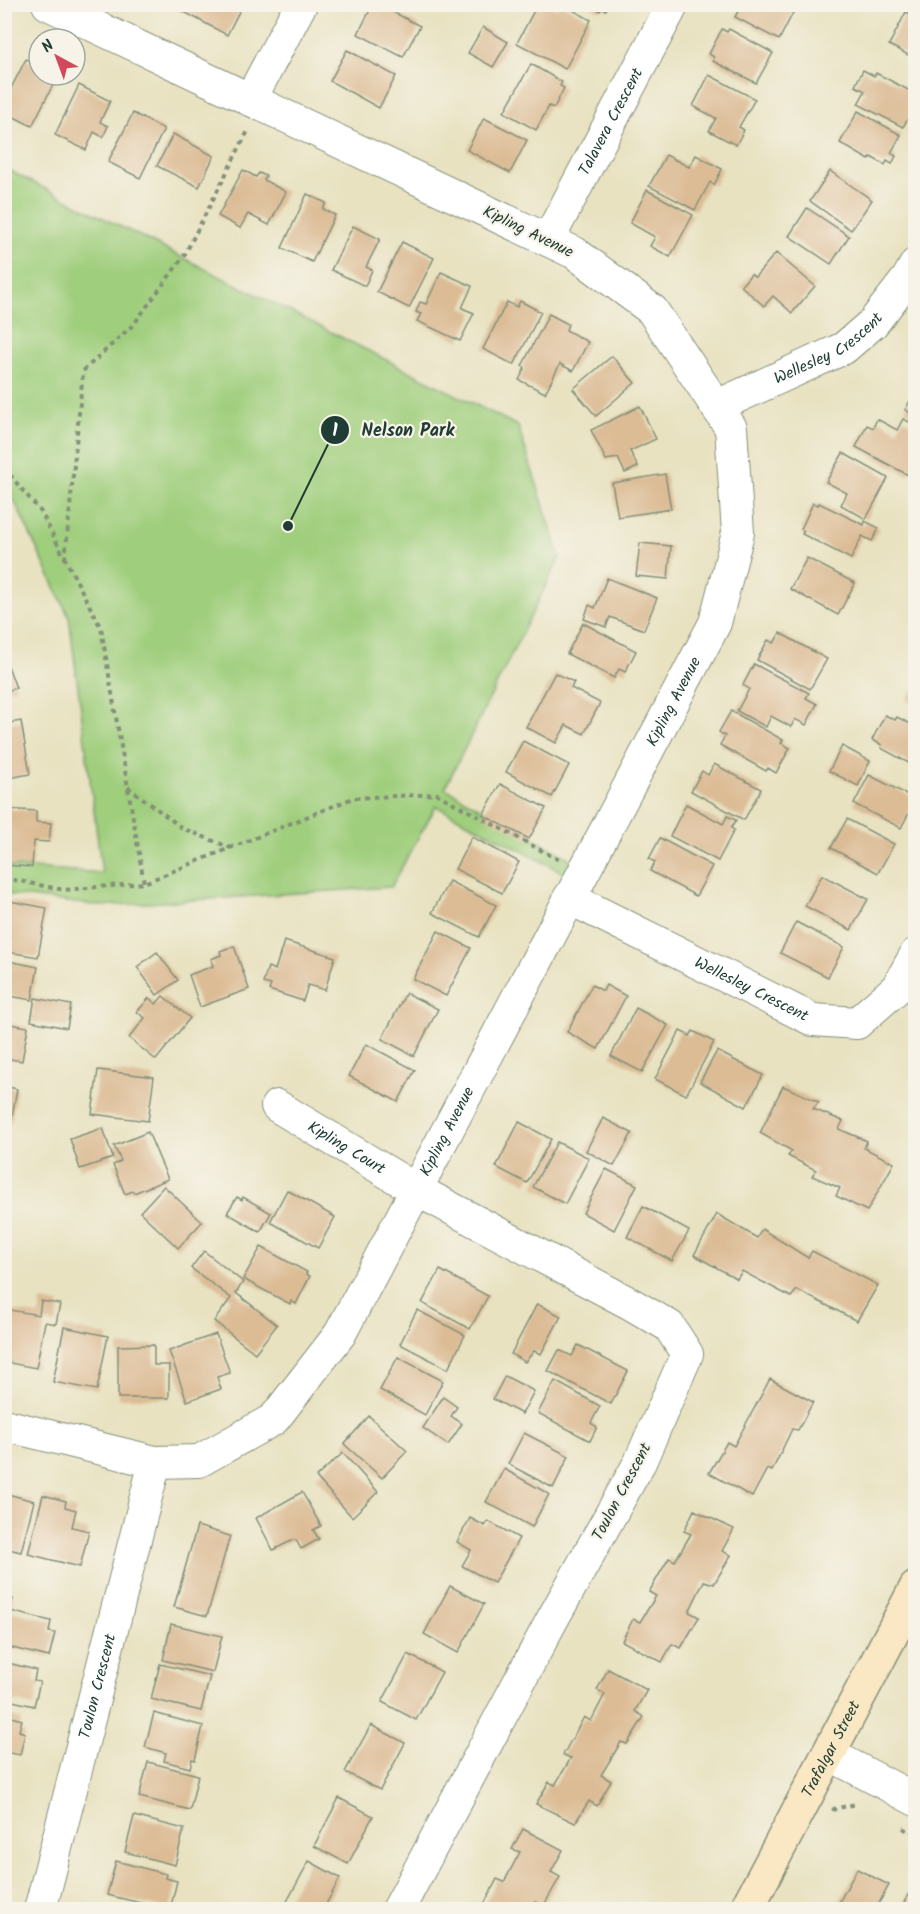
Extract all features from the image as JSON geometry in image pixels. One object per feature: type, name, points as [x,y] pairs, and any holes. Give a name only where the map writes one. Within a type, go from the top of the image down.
[{"type":"main road","name":"Trafalgar Street","points":[[746,1910],[915,1588]]},
{"type":"street","name":"Kipling Avenue","points":[[4,1425],[155,1462],[199,1461],[274,1419],[340,1334],[715,623],[738,533],[731,428],[652,310],[574,253],[548,240],[249,115],[48,4]]},
{"type":"street","points":[[249,115],[302,4]]},
{"type":"street","name":"Talavera Crescent","points":[[548,240],[673,4]]},
{"type":"street","name":"Wellesley Crescent","points":[[717,406],[844,348],[873,323],[908,278],[915,264]]},
{"type":"street","name":"Wellesley Crescent","points":[[570,898],[813,1020],[857,1023],[897,988],[915,954]]},
{"type":"street","name":"Kipling Court","points":[[277,1106],[415,1189]]},
{"type":"street","name":"Toulon Crescent","points":[[398,1910],[552,1620],[640,1462],[687,1354],[669,1326],[415,1189]]},
{"type":"street","name":"Toulon Crescent","points":[[40,1910],[155,1462]]},
{"type":"street","points":[[829,1754],[915,1800]]},
{"type":"path","points":[[65,559],[83,371],[134,324],[184,256],[249,115]]},
{"type":"path","points":[[4,468],[41,512],[101,627],[144,883]]},
{"type":"path","points":[[127,786],[182,828],[231,848]]},
{"type":"path","points":[[4,878],[64,890],[144,883],[353,798],[437,794],[560,860]]},
{"type":"path","points":[[829,1819],[834,1809],[855,1803],[865,1808]]},
{"type":"path","points":[[895,1824],[915,1835]]},
{"type":"green space","points":[[4,168],[518,426],[560,557],[445,788],[572,860],[566,874],[436,806],[391,887],[101,906],[5,894],[5,866],[102,873],[69,617],[12,496],[5,487]]},
{"type":"building","points":[[177,4],[243,4],[227,35],[175,7]]},
{"type":"building","points":[[373,4],[378,4],[420,26],[403,57],[358,34]]},
{"type":"building","points":[[543,4],[549,4],[557,9],[559,4],[562,4],[591,20],[565,69],[517,43],[537,5],[541,8]]},
{"type":"building","points":[[587,4],[609,4],[606,10],[602,8],[600,11]]},
{"type":"building","points":[[742,4],[786,4],[795,9],[779,40],[735,17]]},
{"type":"building","points":[[906,12],[916,17],[916,59],[889,45]]},
{"type":"building","points":[[483,27],[508,42],[493,67],[468,53]]},
{"type":"building","points":[[722,29],[727,32],[729,29],[773,53],[756,83],[713,61],[714,57],[709,54]]},
{"type":"building","points":[[347,50],[396,76],[379,108],[330,81]]},
{"type":"building","points":[[26,59],[27,87],[52,87],[32,126],[4,112],[4,102]]},
{"type":"building","points":[[531,64],[562,82],[560,86],[564,88],[554,108],[549,106],[536,130],[504,112]]},
{"type":"building","points":[[863,70],[874,76],[876,73],[916,94],[916,105],[903,127],[858,104],[865,91],[855,86]]},
{"type":"building","points":[[709,75],[755,99],[739,127],[744,130],[736,145],[709,131],[716,118],[693,106]]},
{"type":"building","points":[[78,87],[83,87],[110,101],[100,122],[108,126],[103,137],[94,132],[86,150],[55,135]]},
{"type":"building","points":[[858,111],[901,135],[891,153],[896,156],[892,164],[887,161],[885,165],[871,157],[869,160],[840,143]]},
{"type":"building","points":[[133,113],[164,129],[140,178],[108,162]]},
{"type":"building","points":[[484,118],[527,140],[510,173],[467,150]]},
{"type":"building","points":[[173,134],[214,156],[199,187],[157,166]]},
{"type":"building","points":[[666,155],[689,167],[696,155],[722,169],[714,185],[710,182],[695,210],[649,186]]},
{"type":"building","points":[[243,170],[256,177],[259,173],[266,176],[264,180],[286,192],[269,225],[248,214],[240,228],[218,216]]},
{"type":"building","points":[[830,171],[872,200],[851,230],[810,201]]},
{"type":"building","points":[[647,190],[693,215],[670,257],[650,246],[655,237],[630,223]]},
{"type":"building","points":[[307,194],[326,203],[323,209],[335,215],[312,262],[282,248]]},
{"type":"building","points":[[807,208],[849,236],[831,264],[789,236]]},
{"type":"building","points":[[353,226],[380,239],[366,267],[372,270],[365,286],[331,270]]},
{"type":"building","points":[[402,242],[434,258],[409,308],[377,292]]},
{"type":"building","points":[[776,253],[815,286],[792,313],[773,296],[764,306],[741,286],[751,274],[755,277]]},
{"type":"building","points":[[441,272],[472,286],[462,308],[474,313],[460,341],[417,321],[421,314],[416,312],[420,302],[426,304]]},
{"type":"building","points":[[520,301],[541,312],[514,365],[483,349],[507,302],[517,307]]},
{"type":"building","points":[[549,314],[568,324],[566,330],[588,342],[573,371],[560,364],[545,393],[519,380],[525,368],[522,366]]},
{"type":"building","points":[[612,356],[635,383],[596,416],[573,389]]},
{"type":"building","points":[[916,390],[916,416],[905,410]]},
{"type":"building","points":[[640,406],[656,439],[630,451],[638,467],[625,473],[618,458],[606,460],[591,430]]},
{"type":"building","points":[[877,419],[897,430],[903,419],[916,425],[916,461],[908,475],[856,447],[867,425],[873,428]]},
{"type":"building","points":[[843,453],[888,478],[866,519],[841,505],[847,493],[826,482]]},
{"type":"building","points":[[665,474],[671,509],[618,517],[612,483]]},
{"type":"building","points":[[813,503],[818,505],[819,503],[864,525],[865,521],[879,528],[872,541],[862,536],[851,559],[802,534],[804,531],[801,529]]},
{"type":"building","points":[[640,543],[671,546],[668,579],[636,576]]},
{"type":"building","points":[[807,558],[855,583],[838,615],[790,589]]},
{"type":"building","points":[[607,578],[657,598],[644,630],[610,617],[606,627],[584,619],[589,605],[595,608]]},
{"type":"building","points":[[583,623],[636,651],[625,672],[619,669],[614,678],[567,654]]},
{"type":"building","points":[[780,633],[827,659],[810,689],[757,660],[768,640],[774,643]]},
{"type":"building","points":[[4,655],[16,688],[4,692]]},
{"type":"building","points":[[754,664],[809,693],[806,698],[817,704],[806,725],[795,719],[791,727],[771,716],[766,727],[737,711],[749,689],[743,685]]},
{"type":"building","points":[[555,673],[574,682],[571,688],[600,703],[584,734],[566,725],[556,743],[526,727]]},
{"type":"building","points":[[916,685],[916,705],[907,700]]},
{"type":"building","points":[[731,711],[783,740],[781,743],[790,748],[776,773],[768,768],[766,771],[720,745],[725,736],[719,732]]},
{"type":"building","points":[[885,715],[895,720],[897,717],[916,727],[916,767],[881,748],[882,745],[872,740]]},
{"type":"building","points":[[21,721],[30,774],[4,779],[4,724]]},
{"type":"building","points":[[523,741],[569,765],[552,797],[506,772]]},
{"type":"building","points":[[842,746],[870,761],[858,786],[829,771]]},
{"type":"building","points":[[714,764],[761,789],[744,820],[691,791],[702,771],[708,775]]},
{"type":"building","points":[[869,775],[916,799],[901,828],[854,804]]},
{"type":"building","points":[[500,784],[546,808],[529,839],[483,815]]},
{"type":"building","points":[[686,804],[723,824],[727,816],[736,820],[731,828],[734,830],[718,861],[670,836]]},
{"type":"building","points":[[4,809],[36,811],[36,822],[51,823],[49,842],[34,841],[32,867],[4,865]]},
{"type":"building","points":[[847,819],[894,844],[878,873],[831,848]]},
{"type":"building","points":[[472,837],[519,862],[502,893],[455,869]]},
{"type":"building","points":[[660,838],[712,866],[696,896],[650,871],[655,862],[649,859]]},
{"type":"building","points":[[822,875],[868,899],[851,930],[805,906]]},
{"type":"building","points":[[449,881],[496,905],[479,937],[432,913]]},
{"type":"building","points":[[4,900],[47,908],[38,957],[7,952],[10,936],[4,934]]},
{"type":"building","points":[[796,922],[844,947],[828,977],[780,953]]},
{"type":"building","points":[[438,931],[471,948],[446,996],[413,979]]},
{"type":"building","points":[[284,941],[335,957],[325,990],[308,985],[303,1001],[269,990],[271,985],[263,983],[268,967],[275,970]]},
{"type":"building","points":[[234,946],[249,989],[200,1007],[189,975],[213,966],[211,959],[221,955],[220,951]]},
{"type":"building","points":[[157,952],[178,980],[157,995],[137,967]]},
{"type":"building","points":[[4,960],[38,967],[32,1000],[4,995]]},
{"type":"building","points":[[592,985],[603,991],[606,985],[626,996],[598,1049],[567,1032]]},
{"type":"building","points":[[406,993],[438,1009],[414,1056],[382,1039]]},
{"type":"building","points":[[163,996],[190,1018],[156,1060],[129,1038],[145,1018],[137,1012],[149,998],[156,1004]]},
{"type":"building","points":[[35,998],[71,1005],[67,1028],[31,1021]]},
{"type":"building","points":[[636,1008],[668,1025],[642,1072],[611,1056]]},
{"type":"building","points":[[4,1023],[28,1027],[22,1061],[4,1058]]},
{"type":"building","points":[[680,1031],[690,1036],[693,1031],[714,1042],[686,1095],[655,1079]]},
{"type":"building","points":[[366,1044],[415,1070],[398,1102],[349,1076]]},
{"type":"building","points":[[717,1051],[763,1075],[746,1107],[700,1082]]},
{"type":"building","points":[[98,1070],[154,1077],[148,1121],[92,1114]]},
{"type":"building","points":[[4,1086],[17,1089],[11,1123],[4,1122]]},
{"type":"building","points":[[783,1086],[819,1102],[813,1109],[843,1121],[839,1129],[867,1141],[864,1148],[894,1163],[867,1211],[836,1196],[840,1188],[812,1176],[816,1170],[788,1156],[792,1151],[760,1133]]},
{"type":"building","points":[[603,1118],[632,1133],[614,1166],[586,1151]]},
{"type":"building","points":[[519,1122],[551,1139],[527,1183],[496,1167]]},
{"type":"building","points":[[103,1128],[113,1158],[80,1169],[70,1139]]},
{"type":"building","points":[[148,1132],[168,1179],[134,1193],[133,1191],[125,1194],[113,1165],[121,1161],[114,1146]]},
{"type":"building","points":[[557,1142],[589,1158],[565,1204],[533,1187]]},
{"type":"building","points":[[606,1169],[637,1185],[614,1230],[583,1213]]},
{"type":"building","points":[[164,1186],[202,1222],[178,1248],[140,1212]]},
{"type":"building","points":[[287,1190],[335,1217],[318,1248],[270,1222]]},
{"type":"building","points":[[237,1197],[242,1200],[243,1197],[271,1213],[260,1232],[227,1213]]},
{"type":"building","points":[[643,1206],[689,1231],[672,1261],[627,1237]]},
{"type":"building","points":[[717,1214],[757,1238],[762,1229],[808,1258],[812,1251],[878,1285],[857,1321],[797,1290],[791,1297],[742,1271],[737,1279],[694,1255]]},
{"type":"building","points":[[261,1247],[307,1272],[306,1274],[310,1276],[296,1304],[291,1301],[290,1304],[243,1279]]},
{"type":"building","points":[[204,1251],[243,1282],[236,1293],[277,1325],[255,1353],[214,1321],[231,1298],[191,1268]]},
{"type":"building","points":[[440,1270],[488,1296],[470,1329],[422,1303]]},
{"type":"building","points":[[4,1297],[10,1298],[6,1323],[4,1323]]},
{"type":"building","points":[[41,1301],[60,1304],[56,1324],[45,1322],[36,1368],[4,1362],[4,1339],[10,1310],[39,1315]]},
{"type":"building","points":[[537,1304],[561,1316],[541,1354],[534,1351],[525,1362],[511,1354]]},
{"type":"building","points":[[417,1310],[465,1335],[448,1369],[400,1344]]},
{"type":"building","points":[[64,1327],[108,1336],[97,1390],[53,1382]]},
{"type":"building","points":[[216,1334],[230,1373],[217,1377],[221,1389],[187,1401],[169,1351]]},
{"type":"building","points":[[154,1345],[154,1365],[169,1365],[169,1398],[118,1398],[118,1346]]},
{"type":"building","points":[[578,1345],[628,1371],[611,1404],[548,1371],[559,1350],[572,1356]]},
{"type":"building","points":[[398,1357],[443,1381],[425,1415],[380,1390]]},
{"type":"building","points":[[505,1376],[534,1391],[522,1414],[493,1399]]},
{"type":"building","points":[[770,1379],[813,1402],[798,1430],[792,1429],[772,1471],[767,1469],[752,1497],[709,1473],[727,1442],[734,1446]]},
{"type":"building","points":[[555,1381],[600,1406],[591,1423],[597,1427],[590,1441],[538,1413]]},
{"type":"building","points":[[443,1397],[457,1407],[451,1416],[462,1424],[448,1445],[423,1428]]},
{"type":"building","points":[[369,1416],[407,1451],[382,1478],[344,1444]]},
{"type":"building","points":[[524,1433],[569,1456],[553,1488],[508,1464]]},
{"type":"building","points":[[343,1453],[378,1492],[352,1517],[316,1477]]},
{"type":"building","points":[[504,1469],[549,1494],[532,1527],[486,1502]]},
{"type":"building","points":[[302,1492],[321,1526],[313,1530],[319,1539],[301,1549],[296,1540],[293,1540],[273,1550],[256,1518]]},
{"type":"building","points":[[4,1493],[34,1501],[21,1552],[4,1548]]},
{"type":"building","points":[[43,1495],[66,1501],[65,1507],[76,1510],[72,1527],[89,1531],[80,1567],[28,1554]]},
{"type":"building","points":[[694,1510],[734,1529],[722,1551],[731,1555],[714,1584],[704,1581],[689,1612],[699,1617],[681,1648],[672,1644],[662,1662],[622,1641],[633,1619],[640,1622],[656,1596],[649,1592],[669,1558],[675,1561],[691,1534],[684,1531]]},
{"type":"building","points":[[470,1518],[485,1526],[488,1521],[519,1538],[494,1583],[462,1566],[471,1550],[457,1542]]},
{"type":"building","points":[[197,1526],[230,1536],[207,1616],[174,1607]]},
{"type":"building","points":[[450,1586],[484,1604],[458,1653],[424,1634]]},
{"type":"building","points":[[4,1597],[13,1599],[10,1611],[51,1621],[49,1632],[55,1633],[49,1657],[4,1646]]},
{"type":"building","points":[[171,1624],[222,1636],[213,1672],[163,1660]]},
{"type":"building","points":[[408,1654],[442,1672],[416,1720],[382,1702]]},
{"type":"building","points":[[4,1662],[36,1670],[34,1681],[40,1682],[34,1706],[4,1699]]},
{"type":"building","points":[[160,1664],[210,1676],[201,1711],[151,1699]]},
{"type":"building","points":[[608,1669],[647,1690],[635,1711],[644,1717],[627,1744],[621,1742],[601,1775],[611,1781],[597,1806],[589,1801],[575,1823],[536,1804],[549,1782],[555,1785],[571,1758],[563,1755],[584,1717],[591,1721],[605,1694],[597,1690]]},
{"type":"building","points":[[154,1713],[203,1726],[195,1760],[192,1759],[190,1768],[164,1761],[166,1753],[145,1747]]},
{"type":"building","points":[[4,1715],[22,1720],[19,1731],[25,1733],[20,1755],[4,1752]]},
{"type":"building","points":[[371,1725],[405,1743],[380,1790],[345,1772]]},
{"type":"building","points":[[148,1762],[198,1775],[190,1810],[139,1797]]},
{"type":"building","points":[[339,1798],[373,1816],[348,1864],[314,1846]]},
{"type":"building","points":[[134,1816],[184,1829],[175,1865],[125,1852]]},
{"type":"building","points":[[523,1829],[563,1850],[551,1872],[560,1877],[544,1905],[536,1902],[532,1910],[481,1910],[497,1879],[504,1882],[520,1852],[512,1849]]},
{"type":"building","points":[[116,1861],[166,1874],[165,1878],[177,1881],[170,1910],[107,1895]]},
{"type":"building","points":[[309,1861],[340,1878],[323,1910],[288,1910],[284,1907]]},
{"type":"building","points":[[857,1869],[889,1885],[875,1910],[835,1910]]},
{"type":"building","points":[[909,1893],[916,1897],[916,1910],[900,1910]]},
{"type":"place","name":"Nelson Park","points":[[288,526]]}]
